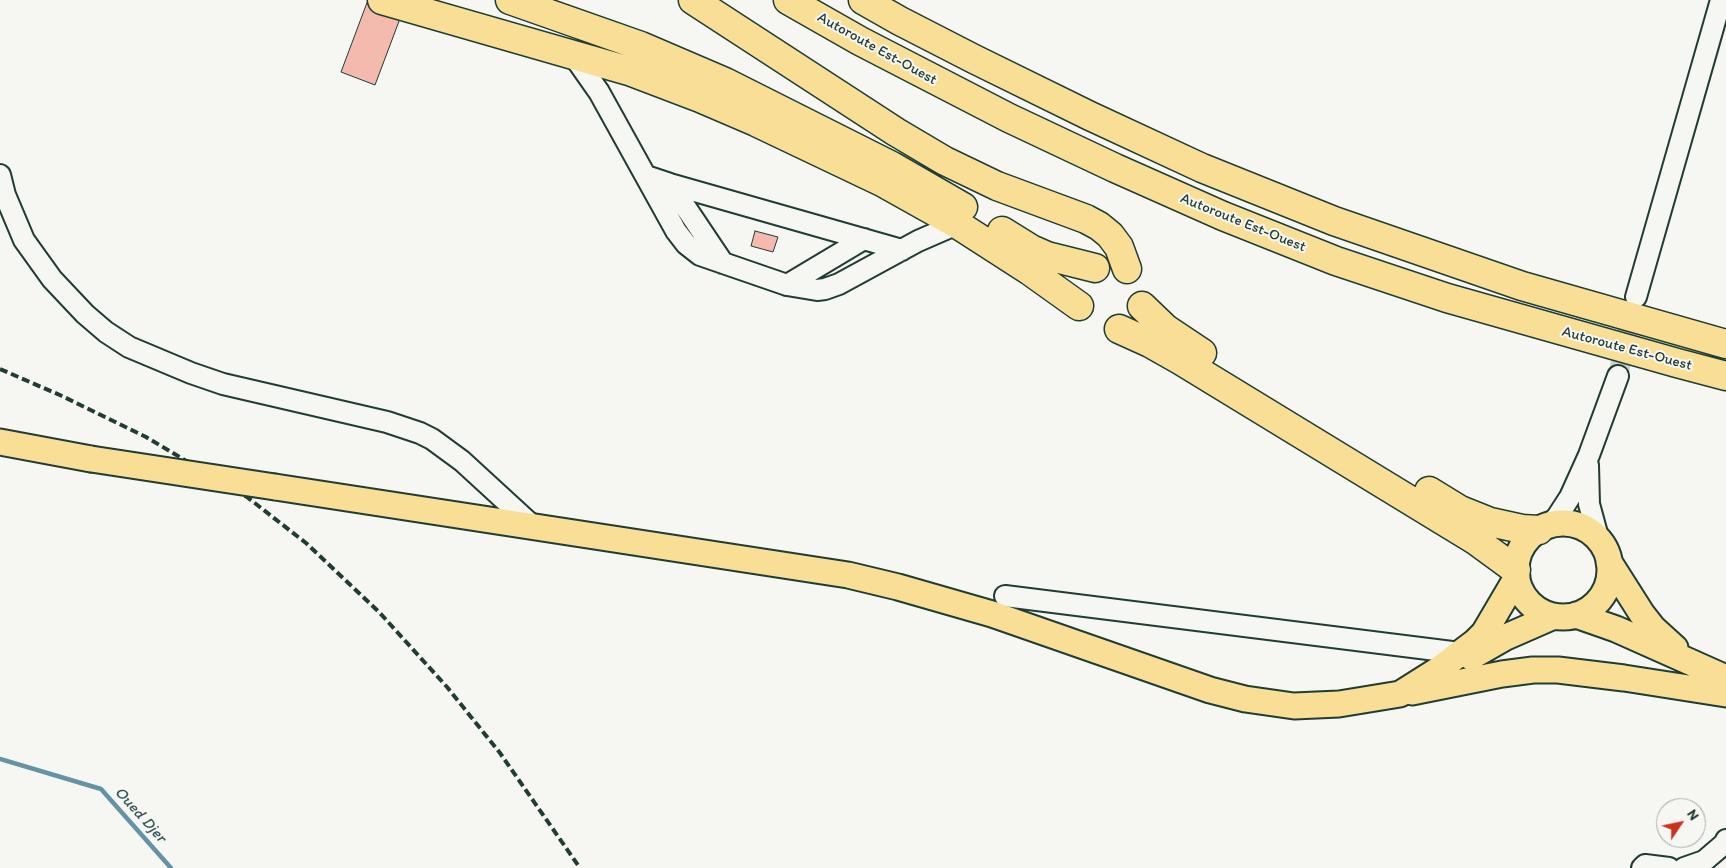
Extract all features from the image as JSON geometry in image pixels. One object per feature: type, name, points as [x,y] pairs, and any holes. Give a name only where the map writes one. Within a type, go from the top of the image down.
[{"type":"highway","points":[[382,0],[629,71],[756,122],[882,182],[957,224],[1030,271],[1079,306],[1088,320],[1094,325],[1102,328],[1119,329],[1150,343],[1180,360],[1475,540],[1516,574]]},
{"type":"highway","points":[[487,30],[496,0]]},
{"type":"highway","points":[[510,0],[641,46],[725,82],[892,166],[1031,249],[1062,261],[1094,268],[1111,265],[1127,269]]},
{"type":"highway","points":[[693,0],[896,132],[946,161],[997,186],[1086,219],[1099,226],[1110,235],[1119,247],[1127,269],[1139,281],[1143,297],[1142,306],[1134,320],[1119,329]]},
{"type":"highway","name":"Autoroute Est-Ouest","points":[[788,0],[876,50],[1009,118],[1223,216],[1336,260],[1447,298],[1726,376]]},
{"type":"highway","name":"Autoroute Est-Ouest","points":[[863,0],[933,38],[1090,116],[1202,168],[1325,218],[1522,286],[1726,344]]},
{"type":"highway","points":[[1079,306],[1079,288],[1094,268]]},
{"type":"highway","points":[[1142,306],[1166,329],[1180,339],[1452,506],[1490,522],[1522,529],[1541,529]]},
{"type":"main road","points":[[0,442],[91,459],[848,575],[992,614],[1210,690],[1268,704],[1318,706],[1368,700],[1502,674],[1533,670],[1558,670],[1634,679],[1726,694]]},
{"type":"main road","points":[[1400,694],[1438,670],[1484,633],[1516,574],[1518,558],[1522,547],[1530,537],[1541,529],[1556,524],[1574,525],[1590,532],[1653,628],[1690,662]]},
{"type":"main road","points":[[1438,670],[1464,660],[1506,638],[1565,616],[1589,610],[1606,589],[1610,575],[1604,551]]},
{"type":"main road","points":[[1516,574],[1521,590],[1529,602],[1540,611],[1616,629],[1726,678]]},
{"type":"street","points":[[1636,297],[1722,0]]},
{"type":"street","points":[[573,55],[599,92],[676,231],[686,244],[700,255],[787,285],[810,290],[825,289],[839,284],[931,235],[957,224]]},
{"type":"street","points":[[0,175],[5,195],[24,240],[52,279],[85,314],[106,332],[129,347],[223,384],[387,422],[420,433],[432,439],[462,461],[534,528]]},
{"type":"street","points":[[646,176],[902,250]]},
{"type":"street","points":[[670,184],[724,263]]},
{"type":"street","points":[[787,285],[864,239]]},
{"type":"street","points":[[1541,529],[1548,526],[1565,507],[1589,455],[1618,376]]},
{"type":"street","points":[[1589,455],[1589,504],[1604,551]]},
{"type":"street","points":[[1005,596],[1460,653]]},
{"type":"street","points":[[1684,868],[1704,861],[1726,840]]},
{"type":"street","points":[[1642,868],[1645,865],[1669,868]]},
{"type":"building","points":[[368,0],[407,0],[375,85],[341,72]]},
{"type":"building","points":[[755,231],[778,237],[773,252],[751,246]]},
{"type":"waterway","name":"Oued Djer","points":[[0,759],[101,789],[171,868]]},
{"type":"tunnel","points":[[1618,376],[1634,304]]},
{"type":"railway","points":[[0,369],[62,396],[146,437],[247,497],[306,543],[379,612],[447,687],[500,753],[580,868]]}]
